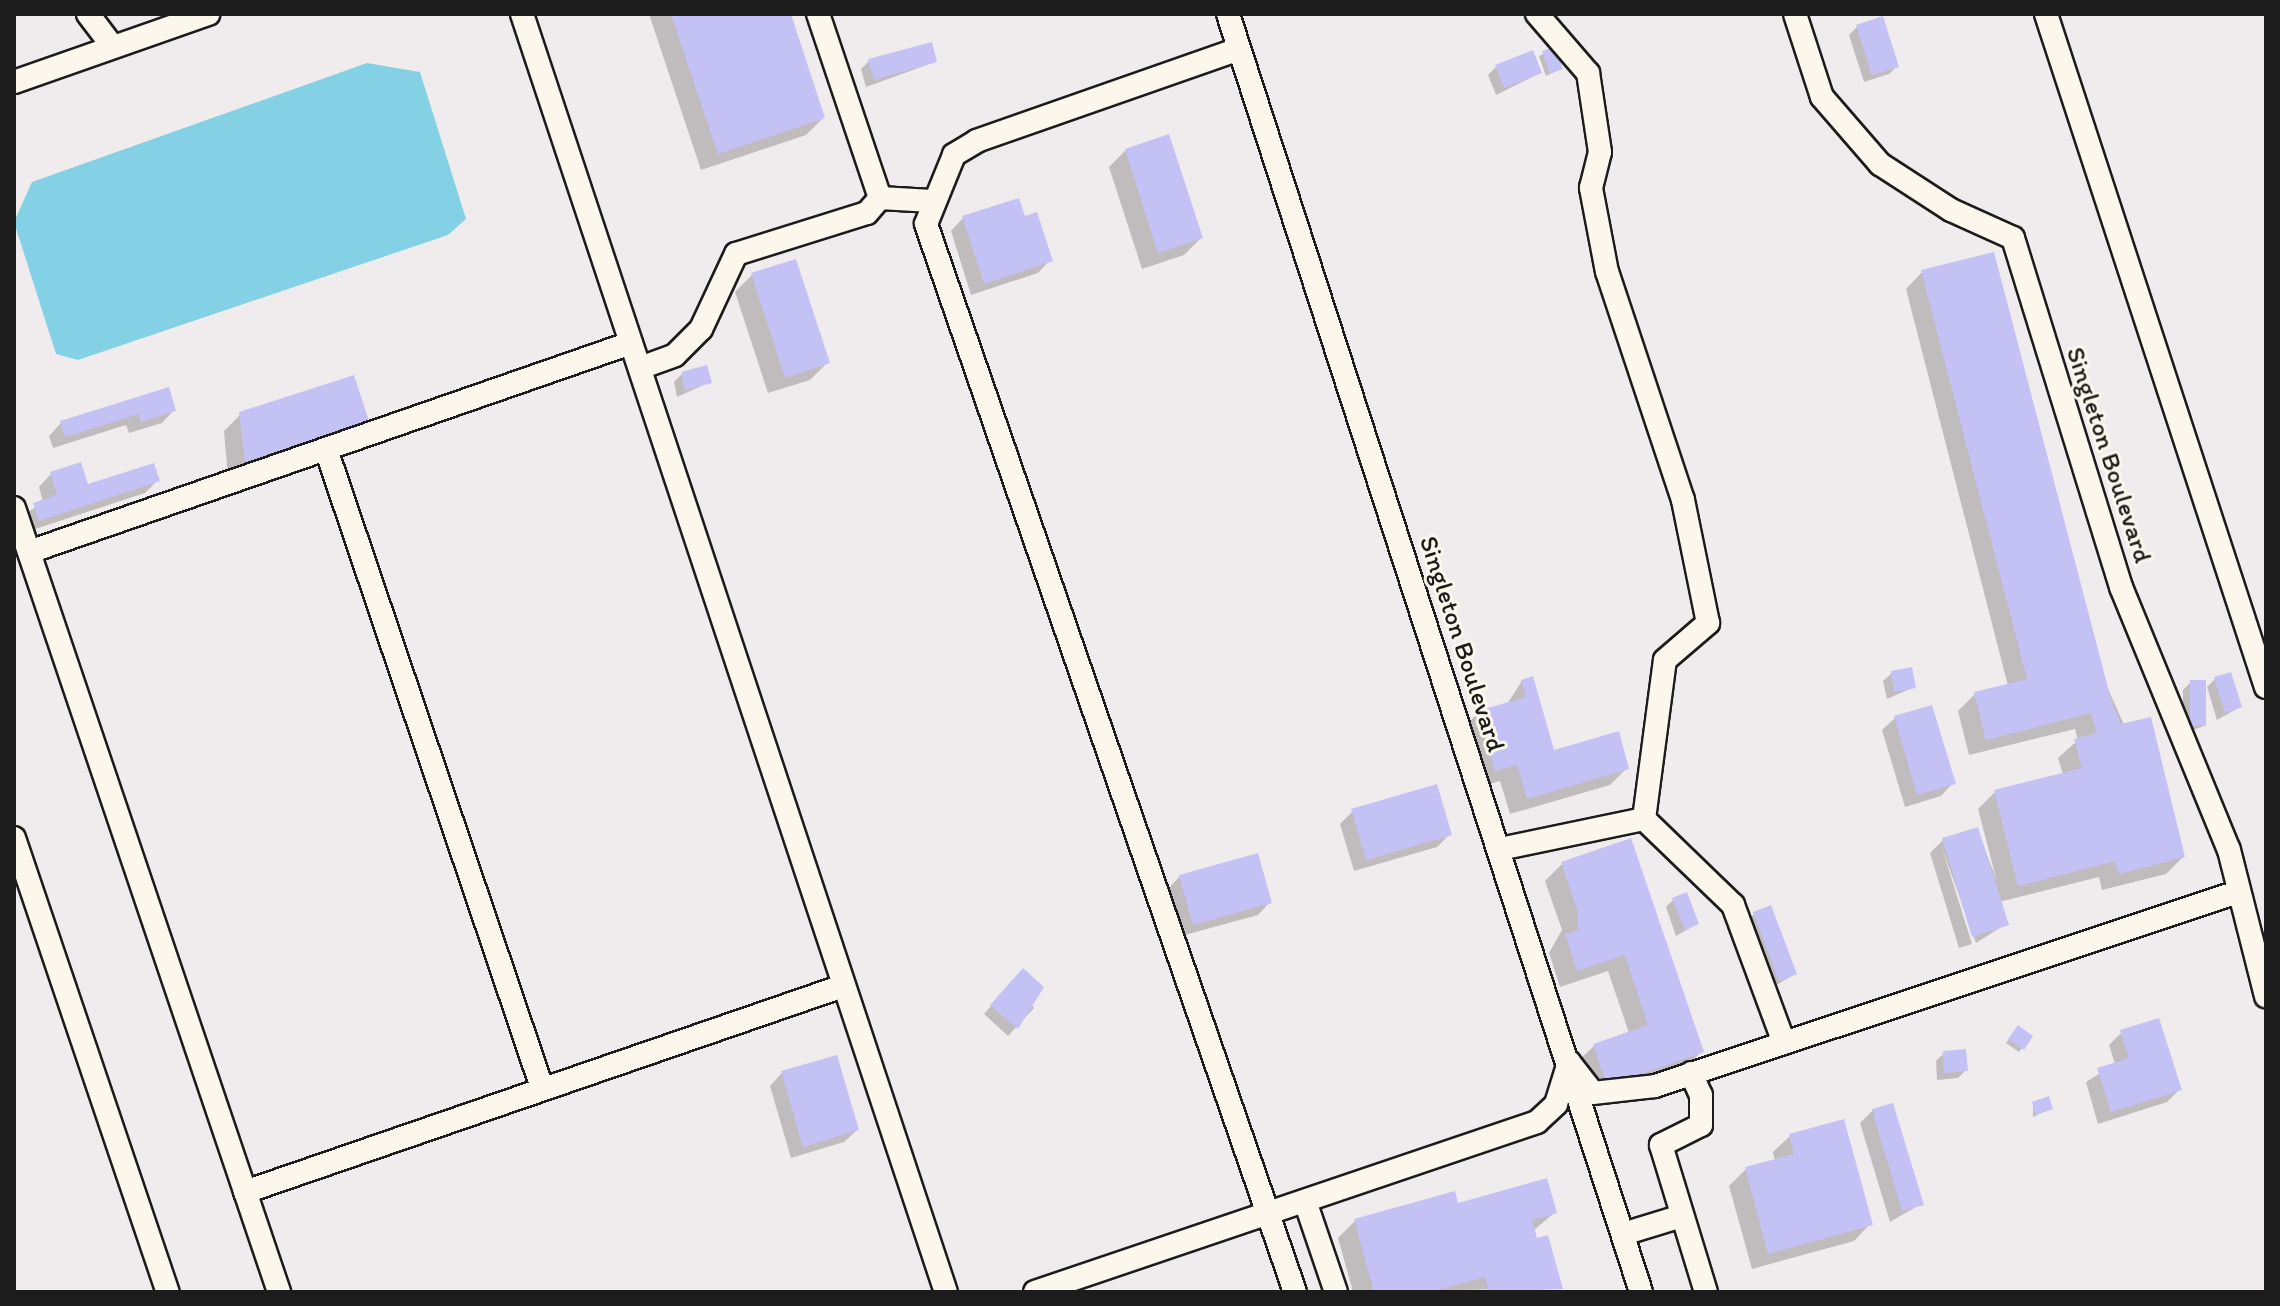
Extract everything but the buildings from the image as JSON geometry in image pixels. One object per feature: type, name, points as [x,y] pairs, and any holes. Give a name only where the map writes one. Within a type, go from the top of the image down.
[{"type":"lane","points":[[88,14],[113,47]]},
{"type":"lane","points":[[14,82],[208,14]]},
{"type":"lane","points":[[522,14],[946,1292]]},
{"type":"lane","points":[[818,14],[880,198]]},
{"type":"lane","name":"Singleton Boulevard","points":[[1228,14],[1641,1292]]},
{"type":"lane","points":[[1537,14],[1588,73],[1600,152],[1591,188],[1607,272],[1683,500],[1708,623],[1665,660],[1644,819]]},
{"type":"lane","name":"Singleton Boulevard","points":[[1795,14],[1822,97],[1880,164],[1951,210],[2013,238],[2121,587],[2199,772],[2238,892],[2266,996]]},
{"type":"lane","points":[[2046,14],[2266,687]]},
{"type":"lane","points":[[1239,49],[977,141],[954,155],[932,201],[926,224],[1295,1292]]},
{"type":"lane","points":[[640,368],[675,355],[701,329],[736,254],[867,213],[880,198]]},
{"type":"lane","points":[[880,198],[932,201]]},
{"type":"lane","points":[[29,552],[631,343]]},
{"type":"lane","points":[[326,449],[542,1088]]},
{"type":"lane","points":[[14,508],[279,1292]]},
{"type":"lane","points":[[1500,849],[1644,819]]},
{"type":"lane","points":[[1644,819],[1733,905],[1784,1043]]},
{"type":"lane","points":[[14,838],[168,1292]]},
{"type":"lane","points":[[1569,1062],[1593,1093],[1691,1073],[2238,892]]},
{"type":"lane","points":[[245,1192],[843,986]]},
{"type":"lane","points":[[1035,1292],[1537,1122],[1556,1104],[1569,1062]]},
{"type":"lane","points":[[1691,1073],[1701,1125],[1661,1145],[1679,1217],[1706,1292]]},
{"type":"lane","points":[[1305,1201],[1336,1292]]},
{"type":"lane","points":[[1623,1234],[1679,1217]]},
{"type":"water","points":[[367,63],[420,72],[466,219],[448,235],[78,360],[56,354],[14,222],[32,182]]}]
